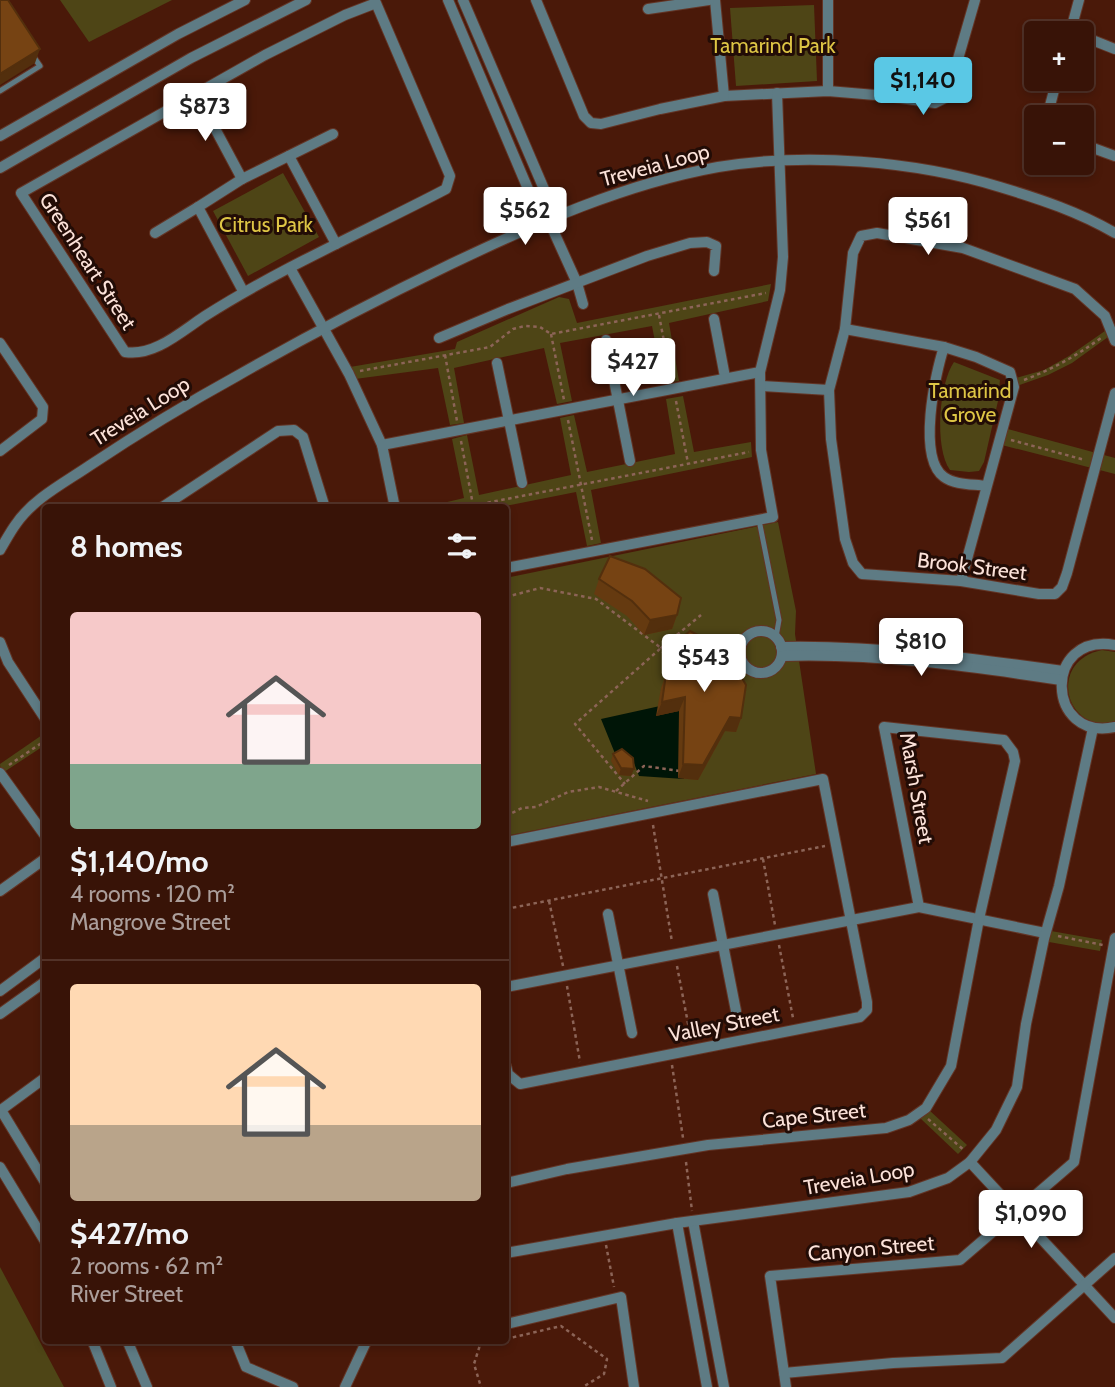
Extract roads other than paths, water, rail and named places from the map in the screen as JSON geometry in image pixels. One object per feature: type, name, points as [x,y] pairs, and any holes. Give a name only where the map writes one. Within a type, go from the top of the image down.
[{"type":"street","points":[[0,136],[178,34],[245,0]]},
{"type":"street","points":[[0,168],[191,58],[306,0]]},
{"type":"street","points":[[448,0],[577,283],[583,304]]},
{"type":"street","points":[[463,0],[548,219]]},
{"type":"street","points":[[536,0],[584,116],[591,123],[601,124],[724,96],[828,91],[935,103],[944,98],[949,90],[975,0]]},
{"type":"street","points":[[648,9],[709,0]]},
{"type":"street","points":[[715,0],[724,96]]},
{"type":"street","points":[[828,0],[828,91]]},
{"type":"street","points":[[1074,21],[1079,0]]},
{"type":"street","name":"Greenheart Street","points":[[376,3],[450,176],[446,189],[243,291],[154,349],[136,354],[125,352],[21,193],[196,93],[345,15],[376,3]]},
{"type":"street","points":[[1094,41],[1115,49]]},
{"type":"street","points":[[196,93],[242,179]]},
{"type":"street","points":[[509,567],[773,517],[761,450],[760,372],[780,290],[783,257],[777,93]]},
{"type":"street","points":[[155,233],[242,179],[333,134]]},
{"type":"street","points":[[1094,148],[1115,156]]},
{"type":"street","points":[[289,156],[336,244]]},
{"type":"street","name":"Treveia Loop","points":[[0,550],[17,522],[47,494],[162,418],[323,327],[590,201],[674,177],[722,167],[780,162],[855,161],[934,170],[975,179],[1035,198],[1086,217],[1115,233]]},
{"type":"street","points":[[198,207],[243,291]]},
{"type":"street","name":"Brook Street","points":[[1113,336],[1105,316],[1075,289],[963,248],[877,233],[861,236],[853,253],[845,329],[829,390],[831,439],[845,539],[853,563],[862,574],[961,581],[1039,594],[1055,594],[1062,587],[1067,573],[1115,393]]},
{"type":"street","points":[[439,338],[647,256],[690,243],[707,242],[716,246],[715,271]]},
{"type":"street","points":[[290,268],[349,374],[382,445],[392,504]]},
{"type":"street","points":[[714,319],[725,377]]},
{"type":"street","points":[[845,329],[944,347],[976,356],[1010,372],[1014,387],[961,581]]},
{"type":"street","points":[[606,340],[629,461]]},
{"type":"street","points":[[0,343],[43,407],[42,419],[0,451]]},
{"type":"street","points":[[944,347],[936,373],[929,419],[936,468],[943,477],[952,482],[986,486]]},
{"type":"street","points":[[497,363],[522,483]]},
{"type":"street","points":[[382,445],[760,372]]},
{"type":"street","points":[[761,386],[829,390]]},
{"type":"street","points":[[167,504],[278,430],[294,430],[303,437],[324,504]]},
{"type":"street","points":[[0,642],[8,662],[42,714]]},
{"type":"street","points":[[1115,645],[1104,643],[1079,650],[1070,659],[1062,676],[1061,693],[1065,705],[1081,723],[1093,728],[1115,727]]},
{"type":"street","points":[[780,647],[835,646],[901,651],[1062,676]]},
{"type":"street","name":"Marsh Street","points":[[919,907],[884,727],[1003,740],[1013,752],[1015,761],[979,919]]},
{"type":"street","name":"Treveia Loop","points":[[509,1252],[677,1223],[909,1192],[948,1178],[972,1160],[996,1130],[1017,1087],[1026,1024],[1045,933],[1059,886],[1093,728]]},
{"type":"street","points":[[0,772],[42,831]]},
{"type":"street","points":[[509,841],[823,779],[850,920]]},
{"type":"street","points":[[0,891],[42,861]]},
{"type":"street","points":[[713,894],[736,1011]]},
{"type":"street","points":[[509,986],[919,907],[1045,933]]},
{"type":"street","points":[[608,914],[632,1033]]},
{"type":"street","name":"Cape Street","points":[[509,1182],[567,1169],[708,1145],[886,1128],[909,1120],[920,1112],[940,1087],[951,1066],[979,919]]},
{"type":"street","name":"Valley Street","points":[[509,1075],[520,1084],[860,1017],[867,1010],[867,1002],[850,920]]},
{"type":"street","name":"Canyon Street","points":[[786,1387],[770,1276],[960,1260],[1074,1162],[1114,943]]},
{"type":"street","points":[[0,991],[41,960]]},
{"type":"street","points":[[0,1014],[42,984]]},
{"type":"street","points":[[42,1080],[1,1110],[42,1177]]},
{"type":"street","points":[[972,1160],[1115,1318]]},
{"type":"street","points":[[0,1167],[42,1236]]},
{"type":"street","points":[[693,1221],[724,1387]]},
{"type":"street","points":[[677,1223],[707,1387]]},
{"type":"street","points":[[783,1373],[893,1363],[1002,1358],[1115,1258]]},
{"type":"street","points":[[509,1323],[621,1297],[634,1387]]},
{"type":"street","points":[[94,1344],[111,1387]]},
{"type":"street","points":[[129,1344],[147,1387]]},
{"type":"street","points":[[237,1344],[246,1367],[293,1387]]},
{"type":"street","points":[[345,1387],[365,1344]]},
{"type":"lane","points":[[0,91],[40,66],[27,45]]},
{"type":"lane","points":[[759,520],[779,614],[780,647]]},
{"type":"park label","name":"Tamarind Park","points":[[773,45]]},
{"type":"park label","name":"Citrus Park","points":[[266,224]]},
{"type":"park label","name":"Tamarind Grove","points":[[970,402]]}]
